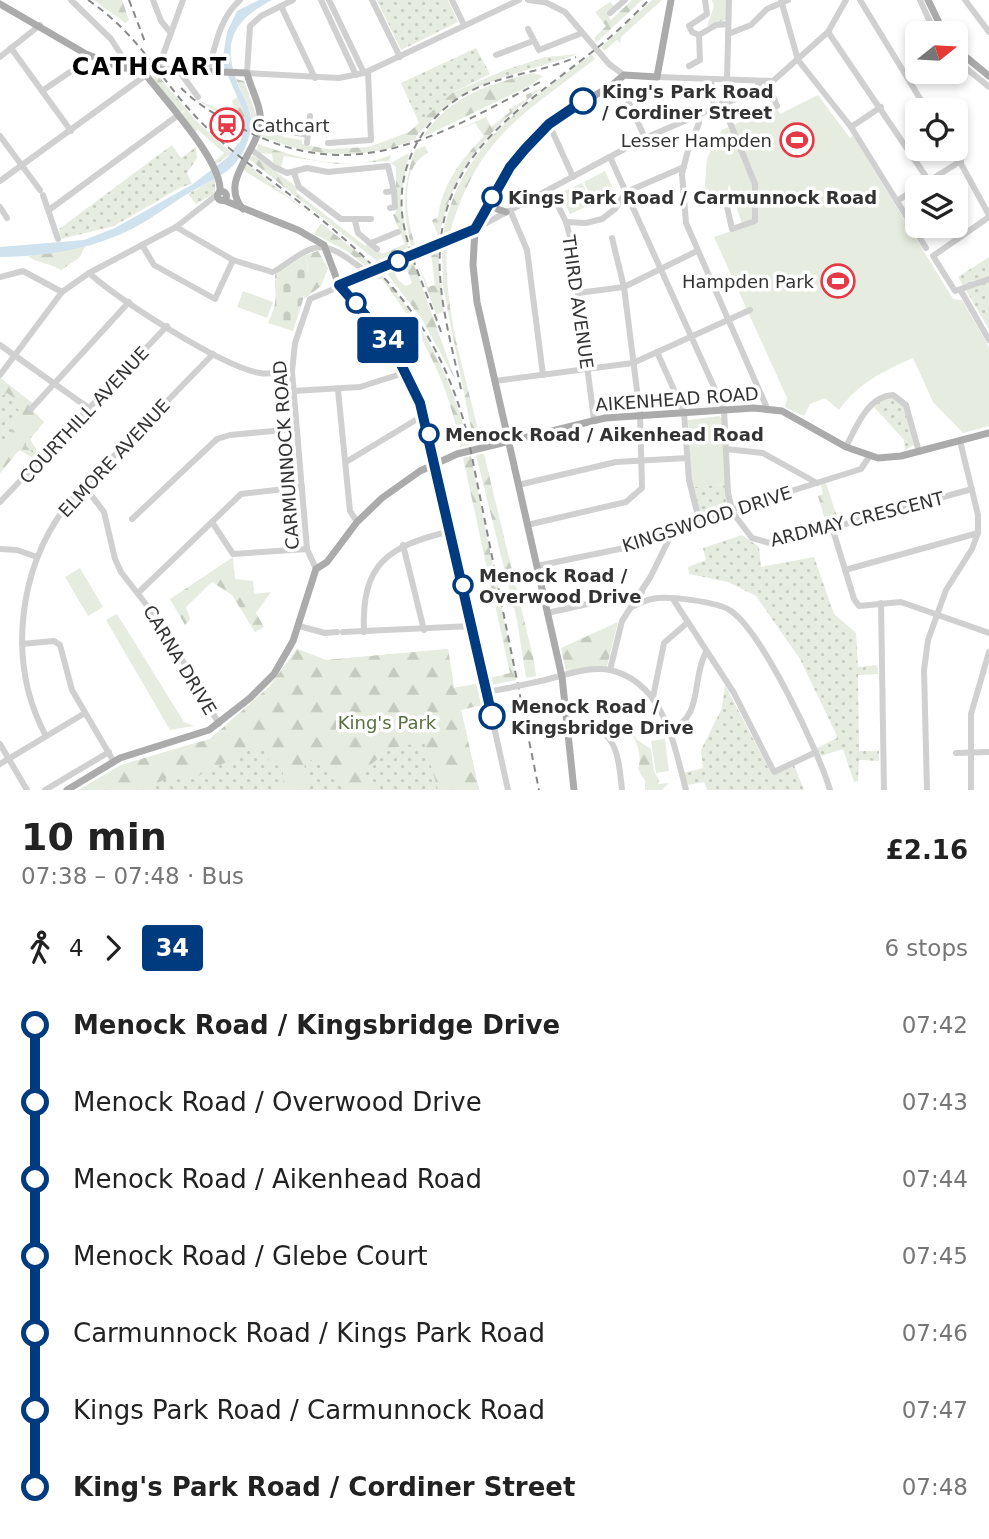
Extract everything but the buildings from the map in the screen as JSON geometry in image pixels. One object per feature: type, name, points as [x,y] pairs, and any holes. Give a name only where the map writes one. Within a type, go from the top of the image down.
[{"type":"main road","points":[[574,790],[562,677],[474,284],[475,229],[510,167],[549,124],[621,78],[657,77],[671,0]]},
{"type":"main road","points":[[928,0],[938,21]]},
{"type":"main road","points":[[1,6],[40,25],[86,54],[122,68],[147,72],[215,70]]},
{"type":"main road","points":[[968,59],[989,76]]},
{"type":"main road","points":[[115,65],[244,73],[259,110],[260,126],[252,150],[223,196]]},
{"type":"main road","points":[[147,72],[159,66]]},
{"type":"main road","points":[[147,72],[211,163],[220,180],[223,196],[240,208],[298,230],[324,245],[339,285],[379,328],[407,372],[424,415],[436,464]]},
{"type":"main road","points":[[220,180],[229,183],[236,177]]},
{"type":"main road","points":[[236,177],[235,199],[240,208]]},
{"type":"main road","points":[[492,198],[494,207],[508,211]]},
{"type":"main road","name":"AIKENHEAD ROAD","points":[[316,569],[327,562],[357,522],[398,485],[436,464],[465,451],[594,420],[640,414],[767,408],[782,411],[869,457],[889,458],[989,433]]},
{"type":"main road","name":"CARMUNNOCK ROAD","points":[[67,790],[135,752],[198,735],[219,724],[274,674],[299,626],[316,569]]},
{"type":"street","points":[[71,0],[111,39],[127,64]]},
{"type":"street","points":[[153,0],[161,21],[171,33]]},
{"type":"street","points":[[159,66],[183,0]]},
{"type":"street","points":[[215,70],[219,30],[229,11],[240,0]]},
{"type":"street","points":[[293,0],[261,16],[250,26],[244,73],[315,78],[363,74],[519,0]]},
{"type":"street","points":[[321,0],[363,74]]},
{"type":"street","points":[[328,144],[371,140],[363,74],[329,0]]},
{"type":"street","points":[[372,0],[400,57]]},
{"type":"street","points":[[453,0],[464,25]]},
{"type":"street","points":[[498,0],[501,8]]},
{"type":"street","points":[[528,0],[542,1],[565,12],[621,78],[645,138]]},
{"type":"street","points":[[610,13],[617,3],[625,0]]},
{"type":"street","points":[[699,35],[691,32],[689,26],[706,14],[705,0]]},
{"type":"street","points":[[727,81],[729,0]]},
{"type":"street","points":[[728,34],[751,25],[772,0]]},
{"type":"street","name":"CARMUNNOCK ROAD","points":[[316,569],[310,562],[307,549],[292,372],[295,343],[307,303],[313,296],[475,229],[645,138],[757,89],[764,82],[781,75],[828,32],[846,0]]},
{"type":"street","points":[[860,0],[921,98]]},
{"type":"street","points":[[920,0],[929,21]]},
{"type":"street","points":[[965,0],[989,32]]},
{"type":"street","points":[[767,9],[784,1],[798,60],[851,127],[926,248]]},
{"type":"street","points":[[281,6],[315,78]]},
{"type":"street","points":[[699,35],[716,25],[729,24]]},
{"type":"street","points":[[0,57],[40,25]]},
{"type":"street","points":[[528,29],[535,48],[541,50],[582,33]]},
{"type":"street","points":[[828,32],[925,175]]},
{"type":"street","points":[[689,66],[700,60],[699,35]]},
{"type":"street","points":[[496,55],[506,55],[533,41]]},
{"type":"street","points":[[11,48],[71,131]]},
{"type":"street","points":[[968,70],[989,87]]},
{"type":"street","points":[[179,71],[198,97]]},
{"type":"street","points":[[42,91],[70,72]]},
{"type":"street","points":[[0,181],[71,131],[147,72]]},
{"type":"street","points":[[657,77],[764,82],[777,106]]},
{"type":"street","points":[[711,80],[714,107]]},
{"type":"street","points":[[746,92],[750,82]]},
{"type":"street","points":[[722,103],[756,186],[753,197],[755,221],[732,229],[726,202]]},
{"type":"street","points":[[851,127],[881,107]]},
{"type":"street","points":[[697,115],[699,123],[684,167],[683,207],[697,251],[767,408]]},
{"type":"street","points":[[49,210],[177,116]]},
{"type":"street","points":[[260,126],[308,139],[310,116]]},
{"type":"street","points":[[549,124],[573,177]]},
{"type":"street","points":[[0,136],[42,192],[58,239]]},
{"type":"street","points":[[252,150],[280,172],[294,173],[307,168],[328,172],[386,165],[391,170],[390,192],[395,207],[390,208]]},
{"type":"street","points":[[610,157],[724,410],[732,510]]},
{"type":"street","points":[[939,175],[961,161],[989,216],[933,256],[955,291],[989,279]]},
{"type":"street","points":[[566,222],[586,223],[602,219],[615,209],[626,192],[684,167]]},
{"type":"street","points":[[294,173],[299,187],[341,219],[371,219]]},
{"type":"street","name":"THIRD AVENUE","points":[[550,189],[566,222],[594,420]]},
{"type":"street","points":[[0,375],[62,292],[89,273],[176,227],[206,202],[223,196]]},
{"type":"street","points":[[897,201],[905,196]]},
{"type":"street","points":[[0,207],[7,218]]},
{"type":"street","points":[[508,211],[527,250],[543,375]]},
{"type":"street","points":[[355,221],[358,233],[374,246],[398,232]]},
{"type":"street","points":[[176,227],[233,260],[273,271],[302,253],[324,245],[333,247],[360,268]]},
{"type":"street","points":[[527,525],[626,502],[642,488],[640,414],[624,287],[612,238]]},
{"type":"street","points":[[142,245],[154,265],[215,299],[233,260]]},
{"type":"street","points":[[578,293],[624,287],[697,251]]},
{"type":"street","points":[[0,278],[23,271],[62,292]]},
{"type":"street","points":[[89,273],[129,302],[213,354],[259,373],[292,372]]},
{"type":"street","points":[[961,291],[989,340]]},
{"type":"street","points":[[31,409],[129,302]]},
{"type":"street","points":[[495,381],[633,363],[750,310]]},
{"type":"street","name":"COURTHILL AVENUE","points":[[0,502],[167,326]]},
{"type":"street","points":[[0,345],[90,409]]},
{"type":"street","points":[[657,352],[684,412],[690,488],[699,520]]},
{"type":"street","name":"ELMORE AVENUE","points":[[46,736],[36,716],[22,644],[23,607],[37,557],[54,521],[213,354]]},
{"type":"street","points":[[293,391],[360,387],[407,372]]},
{"type":"street","points":[[338,390],[350,511],[357,522]]},
{"type":"street","points":[[846,447],[867,410],[881,398],[893,395],[906,404],[919,452]]},
{"type":"street","points":[[346,462],[424,415]]},
{"type":"street","points":[[132,519],[217,439],[230,435],[296,429]]},
{"type":"street","points":[[927,790],[925,656],[935,614],[978,533],[978,515],[960,442]]},
{"type":"street","points":[[726,449],[763,453],[818,483]]},
{"type":"street","name":"KINGSWOOD DRIVE","points":[[537,566],[634,546],[699,520],[860,469],[869,457]]},
{"type":"street","points":[[518,485],[590,467],[687,458]]},
{"type":"street","points":[[436,464],[508,790]]},
{"type":"street","name":"CARNA DRIVE","points":[[85,487],[104,512],[118,566],[162,625],[219,724]]},
{"type":"street","points":[[138,593],[242,494],[302,487]]},
{"type":"street","name":"ARDMAY CRESCENT","points":[[732,510],[743,530],[765,544],[972,489]]},
{"type":"street","points":[[212,522],[233,554],[307,549]]},
{"type":"street","points":[[832,527],[859,606],[901,603],[989,633]]},
{"type":"street","points":[[364,632],[363,605],[368,583],[379,564],[403,545],[451,531]]},
{"type":"street","points":[[610,670],[622,621],[642,592],[671,533]]},
{"type":"street","points":[[845,570],[978,533]]},
{"type":"street","points":[[403,545],[424,630]]},
{"type":"street","points":[[0,549],[17,550],[37,557]]},
{"type":"street","points":[[547,612],[642,592]]},
{"type":"street","points":[[632,607],[652,598],[673,599],[722,606],[740,617],[778,677],[816,752],[830,790]]},
{"type":"street","points":[[673,599],[734,693],[774,772],[816,752]]},
{"type":"street","points":[[881,603],[884,790]]},
{"type":"street","points":[[653,697],[664,643],[687,623]]},
{"type":"street","points":[[299,626],[325,633],[472,626]]},
{"type":"street","points":[[22,644],[54,641],[60,645],[65,672],[114,762]]},
{"type":"street","points":[[669,730],[683,724],[693,709],[706,652]]},
{"type":"street","points":[[971,790],[971,715],[989,652]]},
{"type":"street","points":[[487,692],[610,670],[635,681],[653,697],[669,730],[686,790]]},
{"type":"street","points":[[0,764],[85,713]]},
{"type":"street","points":[[568,725],[594,727],[611,740],[619,758],[622,790]]},
{"type":"street","points":[[0,744],[27,790]]},
{"type":"street","points":[[45,790],[108,752]]},
{"type":"street","points":[[956,752],[989,752]]},
{"type":"green space","points":[[94,0],[122,0],[129,20],[125,23]]},
{"type":"green space","points":[[377,0],[448,0],[458,22],[401,50]]},
{"type":"green space","points":[[632,0],[642,0],[597,42],[594,38],[606,26],[595,12],[610,2],[614,6],[606,12],[611,20]]},
{"type":"green space","points":[[652,0],[662,0],[621,37],[620,44],[617,40],[604,51],[601,47]]},
{"type":"green space","points":[[712,0],[727,0],[726,20],[707,26],[714,6]]},
{"type":"green space","points":[[476,48],[490,74],[452,93],[419,123],[401,83]]},
{"type":"green space","points":[[579,54],[505,77],[505,70],[546,57]]},
{"type":"green space","points":[[592,54],[595,59],[524,114],[488,151],[461,201],[450,233],[443,235],[451,204],[463,176],[479,152],[519,110]]},
{"type":"green space","points":[[505,70],[505,77],[478,87],[446,108],[416,136],[417,139],[397,146],[358,154],[338,154],[300,149],[261,136],[268,136],[271,130],[284,137],[302,140],[302,144],[327,149],[369,147],[409,132],[452,93]]},
{"type":"green space","points":[[156,73],[197,122],[232,153],[215,165],[214,162],[224,153],[198,130],[193,132],[181,116],[185,110],[179,113],[152,77]]},
{"type":"green space","points":[[533,73],[543,76],[529,86],[423,137],[433,123],[457,102],[486,87]]},
{"type":"green space","points":[[236,79],[244,81],[257,117],[255,133],[251,131],[251,113]]},
{"type":"green space","points":[[541,88],[505,120],[475,153],[453,192],[439,238],[432,220],[438,217],[448,183],[484,136],[475,123],[453,132],[486,117],[491,127],[510,112],[509,109],[527,99],[526,95]]},
{"type":"green space","name":"Hampden Park","points":[[818,95],[850,138],[853,136],[905,221],[905,238],[916,238],[953,299],[962,300],[989,347],[989,426],[963,433],[933,402],[913,358],[872,379],[855,392],[839,410],[825,398],[810,404],[804,416],[785,407],[787,398],[714,237],[743,227],[729,184],[727,195],[704,198],[707,158],[722,130],[775,106],[780,114]]},
{"type":"green space","points":[[237,97],[245,115],[243,127],[195,99],[236,117],[232,101]]},
{"type":"green space","points":[[258,144],[324,162],[357,163],[337,164],[284,156],[281,168],[273,163],[272,154],[261,153],[257,149]]},
{"type":"green space","points":[[172,145],[181,158],[196,147],[197,158],[187,173],[192,184],[181,187],[114,226],[61,239],[59,229]]},
{"type":"green space","points":[[425,146],[428,153],[418,160],[408,183],[408,210],[416,247],[412,248],[405,211],[406,187],[415,150]]},
{"type":"green space","points":[[409,153],[400,201],[409,249],[378,262],[249,159],[253,155],[298,188],[296,192],[365,246],[367,244],[383,254],[405,244],[393,215],[396,213],[396,167],[391,163]]},
{"type":"green space","points":[[391,155],[389,161],[359,163],[375,160]]},
{"type":"green space","points":[[246,163],[317,220],[290,199],[243,170]]},
{"type":"green space","points":[[605,171],[615,193],[594,203],[584,182]]},
{"type":"green space","points":[[215,179],[215,193],[196,204],[188,194]]},
{"type":"green space","points":[[582,183],[592,204],[570,214],[560,193]]},
{"type":"green space","points":[[321,223],[372,264],[366,266],[347,251],[314,234]]},
{"type":"green space","points":[[86,245],[79,258],[61,270],[28,256]]},
{"type":"green space","points":[[447,247],[452,321],[481,442],[474,444],[443,286],[442,249]]},
{"type":"green space","points":[[318,251],[328,268],[321,286],[304,299],[308,267],[305,255]]},
{"type":"green space","points":[[438,251],[444,312],[436,314],[416,259],[428,287],[435,285],[431,253]]},
{"type":"green space","points":[[305,255],[307,283],[293,331],[268,323],[275,303],[275,275]]},
{"type":"green space","points":[[989,257],[989,329],[958,277]]},
{"type":"green space","points":[[413,261],[455,379],[421,318],[386,272],[393,269],[398,280],[406,286],[412,283],[405,264]]},
{"type":"green space","points":[[381,274],[411,313],[435,354],[454,398],[469,445],[460,447],[441,379],[409,318],[382,279],[367,279]]},
{"type":"green space","points":[[243,291],[273,302],[267,318],[237,307]]},
{"type":"green space","points":[[0,378],[36,406],[33,411],[44,422],[30,439],[41,457],[37,460],[19,450],[0,473]]},
{"type":"green space","points":[[0,378],[36,406],[33,411],[44,422],[24,444],[39,459],[19,450],[0,473],[0,447],[10,437],[19,410],[14,407],[16,399],[7,393],[0,397]]},
{"type":"green space","points":[[893,397],[904,407],[914,445],[905,450],[904,440],[874,407],[882,400]]},
{"type":"green space","points":[[719,416],[722,418],[726,484],[692,487],[688,420]]},
{"type":"green space","points":[[484,454],[536,676],[526,678],[517,620],[476,455]]},
{"type":"green space","points":[[471,456],[494,571],[488,573],[463,458]]},
{"type":"green space","points":[[826,483],[839,523],[827,527],[818,496],[823,494],[821,485]]},
{"type":"green space","points":[[726,484],[731,510],[699,519],[691,487]]},
{"type":"green space","points":[[742,535],[759,547],[761,567],[814,557],[834,614],[856,633],[858,667],[877,665],[878,674],[858,675],[859,751],[879,751],[879,761],[859,760],[858,781],[854,782],[843,749],[821,756],[817,748],[837,738],[836,734],[800,659],[756,596],[728,582],[689,574],[688,567],[706,560],[703,548]]},
{"type":"green space","points":[[233,557],[235,579],[253,581],[254,594],[271,592],[256,613],[264,627],[255,632],[232,595],[212,582],[186,607],[190,619],[185,625],[170,599]]},
{"type":"green space","points":[[80,568],[103,607],[88,616],[65,577]]},
{"type":"green space","points":[[489,577],[496,577],[516,680],[490,685],[489,678],[510,673]]},
{"type":"green space","points":[[117,614],[184,722],[194,726],[170,730],[106,620]]},
{"type":"green space","points":[[618,622],[607,666],[566,671],[561,648]]},
{"type":"green space","name":"King's Park","points":[[297,649],[326,660],[448,649],[454,688],[481,683],[485,704],[461,710],[479,790],[79,790],[121,765],[210,739],[269,687]]},
{"type":"green space","name":"King's Park","points":[[297,649],[326,660],[448,649],[454,688],[481,683],[485,704],[461,710],[479,790],[438,790],[424,742],[391,748],[358,775],[382,790],[343,790],[341,776],[309,759],[303,760],[310,790],[277,790],[283,785],[283,764],[269,767],[268,751],[248,751],[192,779],[174,774],[145,790],[79,790],[121,765],[210,739],[269,687]]},
{"type":"green space","points":[[725,685],[772,775],[794,765],[804,790],[707,790],[704,782],[687,785],[683,773],[703,768],[701,750],[722,708]]},
{"type":"green space","points":[[632,724],[636,739],[651,749],[658,784],[669,783],[662,790],[645,790],[645,781],[638,769],[638,747],[627,727]]},
{"type":"green space","points":[[665,739],[669,771],[656,773],[651,741]]},
{"type":"water","points":[[259,0],[272,0],[247,16],[239,25],[231,46],[234,71],[249,109],[251,127],[241,156],[227,171],[146,221],[107,240],[53,253],[0,257],[0,247],[84,240],[115,228],[193,184],[228,157],[241,140],[245,115],[222,62],[227,32],[237,11]]},
{"type":"railway","points":[[88,0],[124,30],[177,95],[217,138],[326,223],[381,274],[404,301],[442,362],[468,437],[539,790]]},
{"type":"railway","points":[[129,0],[145,42]]},
{"type":"railway","points":[[461,389],[445,318],[440,274],[442,232],[451,197],[467,166],[488,138],[542,90],[608,39],[649,0]]},
{"type":"railway","points":[[441,332],[404,226],[403,183],[417,143],[428,126],[460,97],[479,87],[576,57]]},
{"type":"railway","points":[[181,88],[218,116],[284,146],[323,154],[360,154],[396,148],[432,136],[540,82]]},
{"type":"bus line","name":"34","points":[[492,716],[429,433],[416,391],[391,344],[339,285],[475,229],[510,167],[525,149],[549,124],[583,101]]},
{"type":"place","name":"King's Park Road / Cordiner Street","points":[[583,101]]},
{"type":"place","name":"Cathcart","points":[[227,125]]},
{"type":"place","name":"Lesser Hampden","points":[[797,140]]},
{"type":"place","name":"Kings Park Road / Carmunnock Road","points":[[492,197]]},
{"type":"place","name":"Hampden Park","points":[[838,281]]},
{"type":"place","name":"Menock Road / Aikenhead Road","points":[[429,434]]},
{"type":"place","name":"Menock Road / Overwood Drive","points":[[463,585]]},
{"type":"place","name":"Menock Road / Kingsbridge Drive","points":[[492,716]]},
{"type":"district","name":"CATHCART","points":[[150,67]]}]
